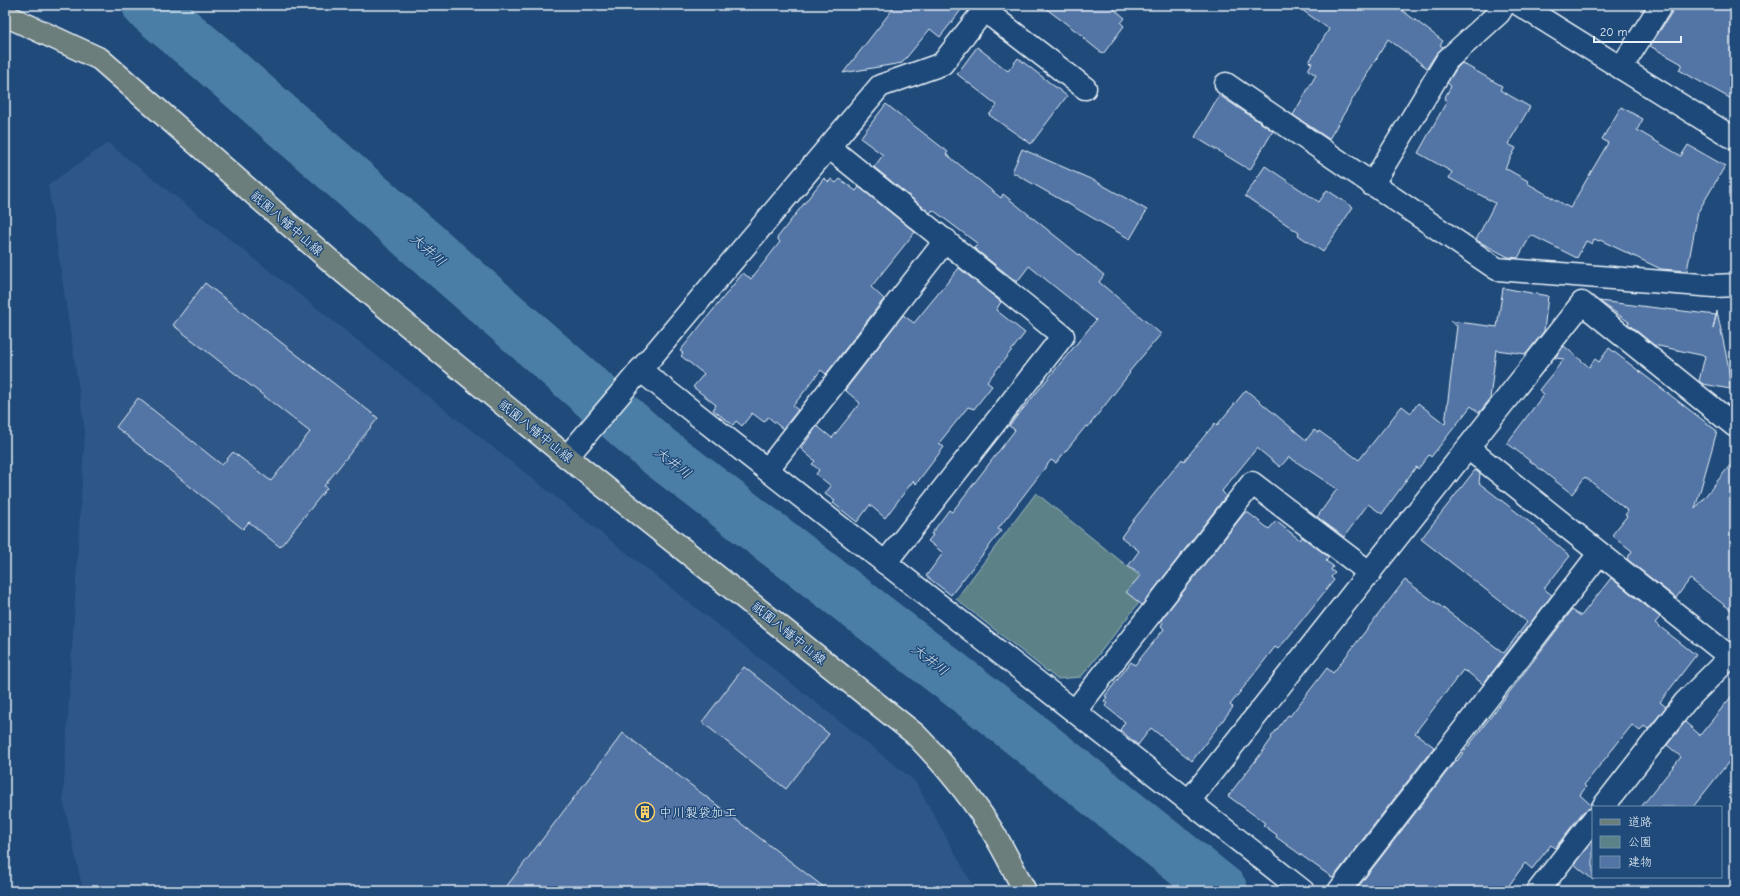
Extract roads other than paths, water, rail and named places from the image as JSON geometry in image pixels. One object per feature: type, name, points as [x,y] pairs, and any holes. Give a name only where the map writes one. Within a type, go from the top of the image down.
[{"type":"main road","name":"祇園八幡中山線","points":[[5,15],[100,59],[342,271],[568,457],[915,734],[941,761],[966,792],[994,832],[1025,891]]},
{"type":"street","points":[[1372,185],[1447,60],[1498,13],[1504,5]]},
{"type":"street","points":[[1520,5],[1735,139]]},
{"type":"street","points":[[1621,68],[1661,5]]},
{"type":"street","points":[[568,457],[880,86],[942,64],[986,8],[1085,88]]},
{"type":"street","points":[[1226,84],[1497,269],[1714,286],[1735,285]]},
{"type":"street","points":[[829,147],[1063,336],[885,563]]},
{"type":"street","points":[[767,470],[946,240]]},
{"type":"street","points":[[1190,801],[1582,303],[1583,276]]},
{"type":"street","points":[[1582,303],[1735,426]]},
{"type":"street","points":[[640,370],[1303,891]]},
{"type":"street","points":[[1468,448],[1599,554],[1732,655],[1685,702],[1604,806]]},
{"type":"street","points":[[1074,712],[1252,483],[1370,573]]},
{"type":"street","points":[[1339,891],[1599,554]]},
{"type":"street","points":[[1538,891],[1592,821]]},
{"type":"waterway","name":"大井川","points":[[148,5],[211,58],[657,450],[983,701],[1222,891]]},
{"type":"place","name":"中川製袋加工","points":[[645,812]]}]
